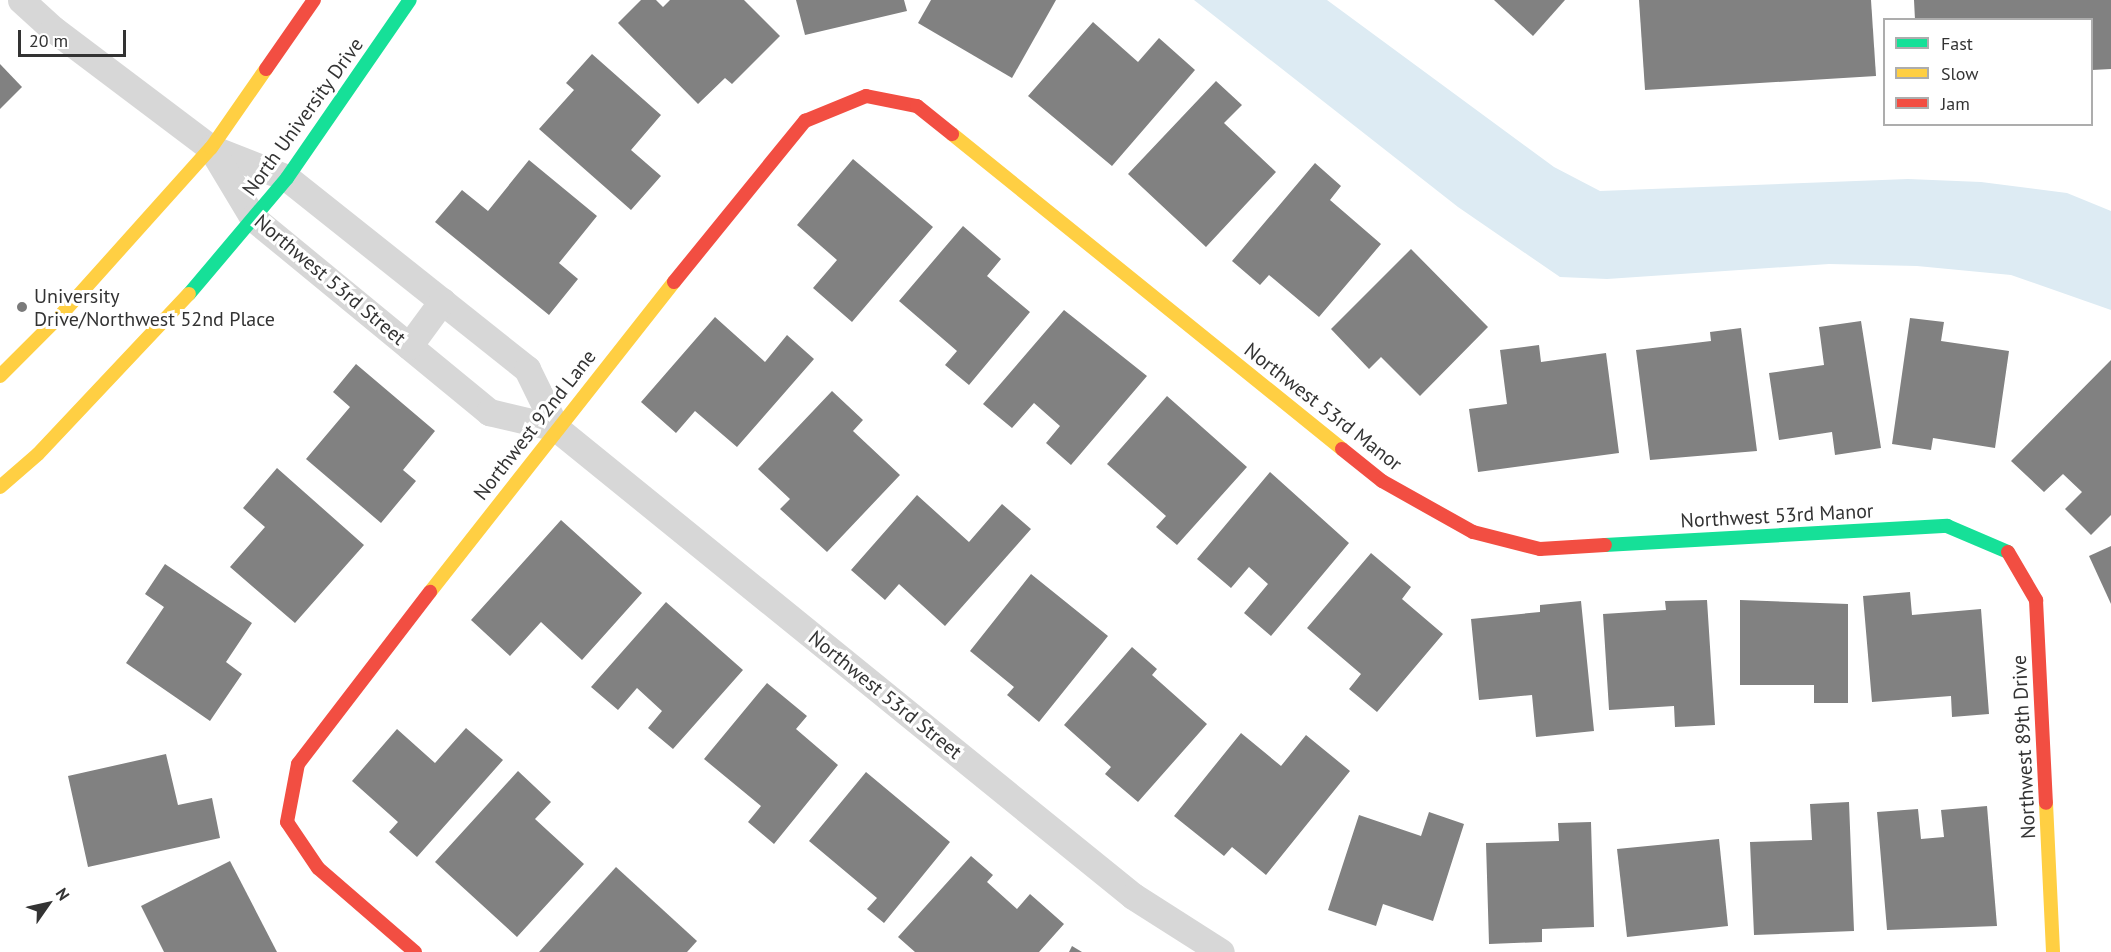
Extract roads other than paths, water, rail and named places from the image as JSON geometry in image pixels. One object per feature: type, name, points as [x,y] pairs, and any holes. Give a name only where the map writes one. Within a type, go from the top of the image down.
[{"type":"street","points":[[21,0],[52,29],[211,147]]},
{"type":"street","points":[[0,376],[60,316],[211,147],[314,0]]},
{"type":"street","name":"North University Drive","points":[[0,487],[38,454],[164,322],[287,178],[410,0]]},
{"type":"street","name":"Northwest 92nd Lane","points":[[415,952],[318,868],[287,822],[298,764],[556,428],[805,121],[867,96]]},
{"type":"street","name":"Northwest 53rd Manor","points":[[867,96],[917,106],[1382,481],[1473,532],[1539,549],[1947,526],[2006,548]]},
{"type":"street","name":"Northwest 53rd Street","points":[[211,147],[287,178],[442,301],[527,369],[556,428],[1133,896],[1221,952]]},
{"type":"street","name":"Northwest 53rd Street","points":[[211,147],[253,218],[489,412],[556,428]]},
{"type":"street","points":[[409,346],[442,301]]},
{"type":"street","name":"Northwest 89th Drive","points":[[2006,548],[2036,600],[2054,952]]},
{"type":"place","name":"University Drive/Northwest 52nd Place","points":[[22,307]]}]
